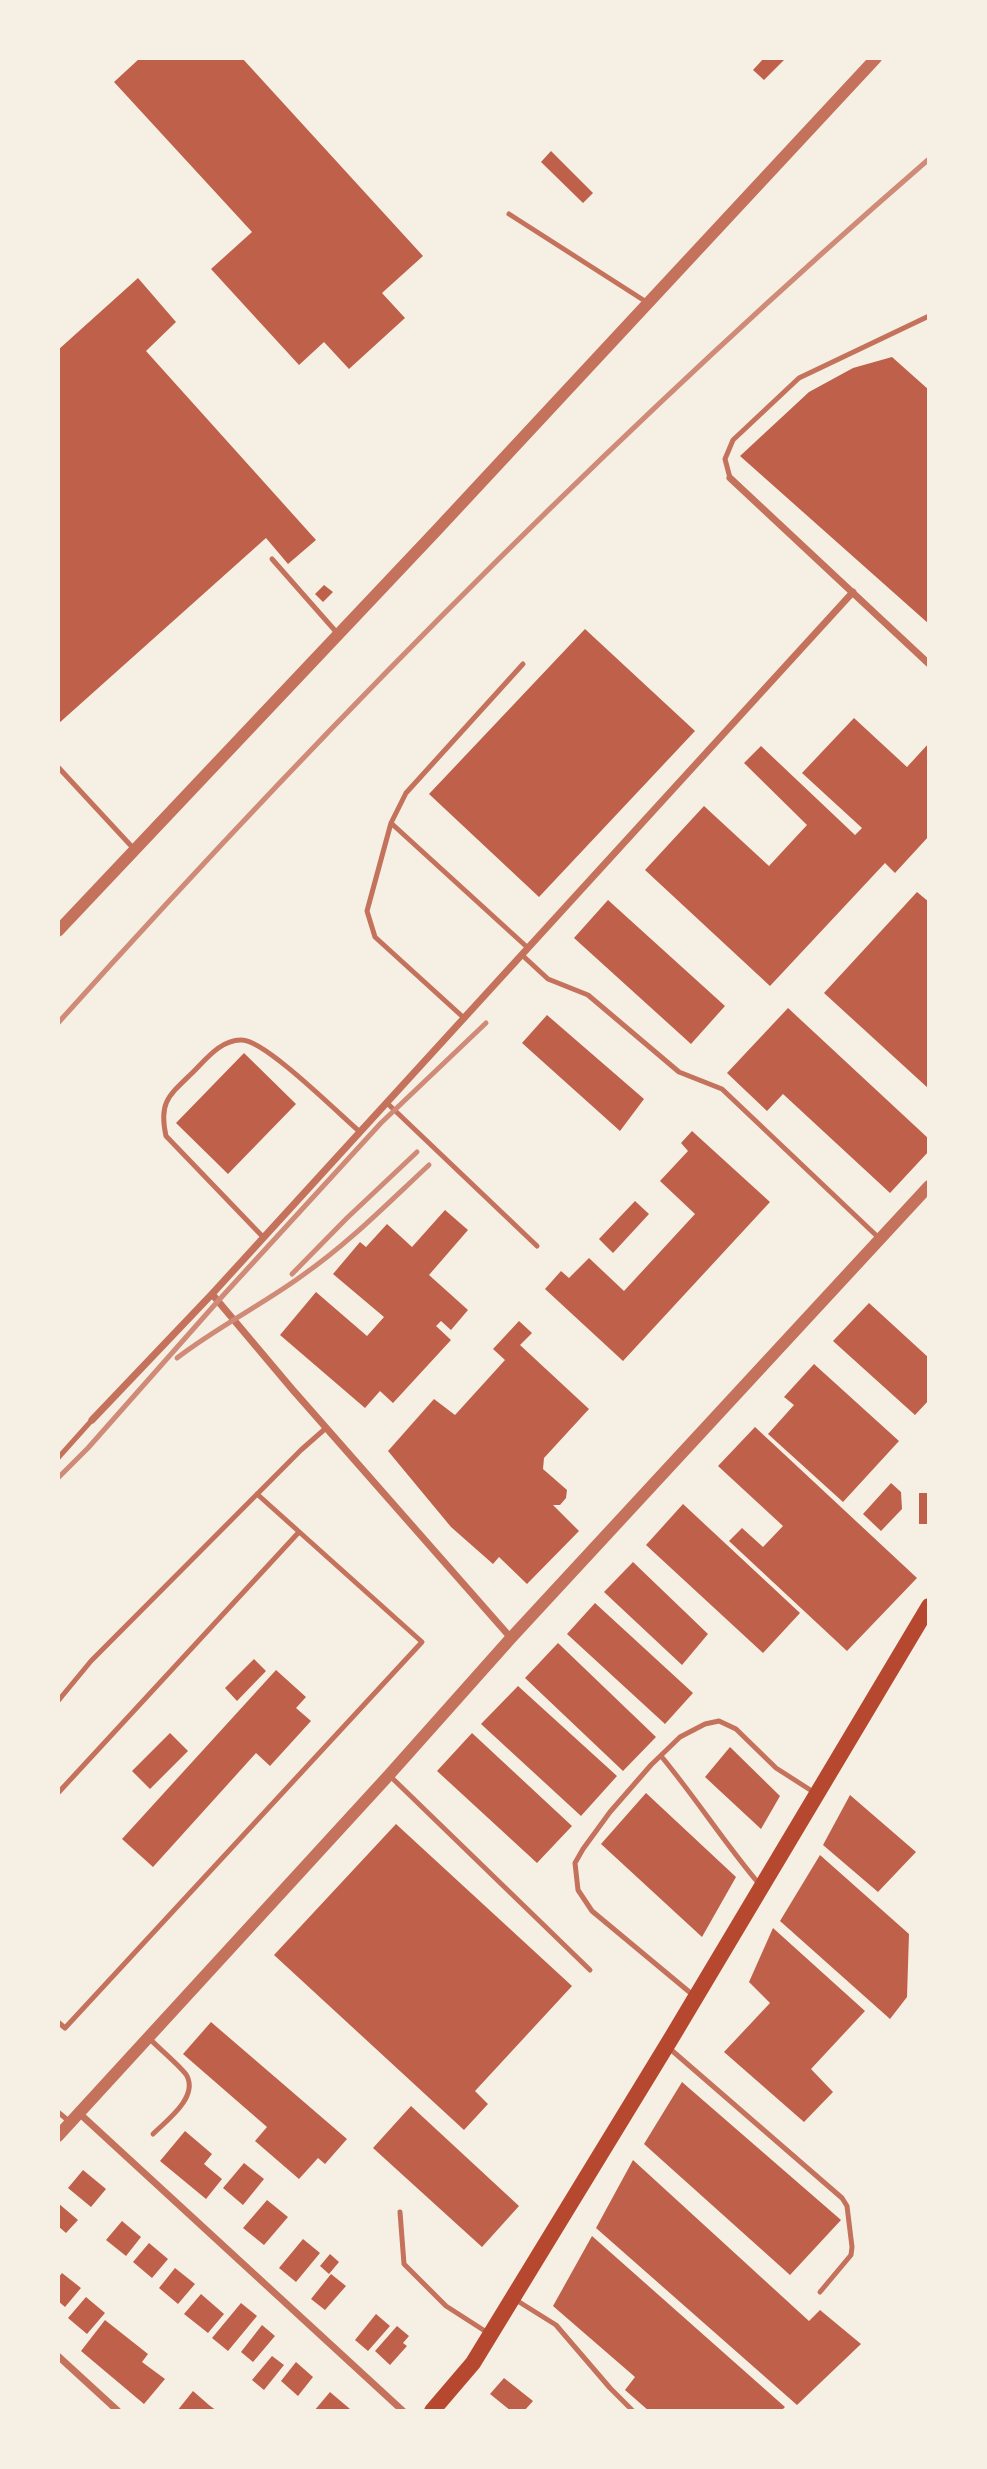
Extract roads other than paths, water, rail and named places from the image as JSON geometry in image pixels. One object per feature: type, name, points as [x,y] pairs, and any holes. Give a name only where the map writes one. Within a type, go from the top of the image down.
[{"type":"main road","points":[[432,2411],[473,2363],[696,1998],[929,1606]]},
{"type":"street","points":[[58,931],[876,58]]},
{"type":"street","points":[[730,478],[928,659]]},
{"type":"street","points":[[92,1420],[264,1238],[853,592]]},
{"type":"street","points":[[58,2136],[390,1775],[511,1638],[929,1186]]},
{"type":"street","points":[[212,1294],[511,1638]]},
{"type":"street","points":[[74,2118],[403,2411]]},
{"type":"street","points":[[58,2356],[118,2411]]},
{"type":"lane","points":[[509,214],[648,303]]},
{"type":"lane","points":[[730,478],[725,460],[733,440],[799,378],[929,316]]},
{"type":"lane","points":[[272,559],[338,634]]},
{"type":"lane","points":[[464,1018],[374,937],[367,911],[391,823],[406,793],[523,664]]},
{"type":"lane","points":[[58,766],[134,849]]},
{"type":"lane","points":[[391,823],[528,948]]},
{"type":"lane","points":[[522,955],[548,979],[588,995],[679,1072],[722,1089],[880,1239]]},
{"type":"lane","points":[[264,1238],[166,1136],[162,1116],[170,1095],[219,1046],[242,1040],[265,1049],[360,1132]]},
{"type":"lane","points":[[387,1103],[537,1246]]},
{"type":"lane","points":[[58,1458],[92,1420]]},
{"type":"lane","points":[[58,1702],[91,1661],[257,1494],[327,1428]]},
{"type":"lane","points":[[58,2022],[65,2028],[422,1642],[257,1494]]},
{"type":"lane","points":[[58,1793],[299,1532]]},
{"type":"lane","points":[[696,1998],[592,1911],[578,1890],[575,1863],[583,1849],[610,1812],[661,1756],[680,1737],[705,1724],[719,1721],[736,1729],[776,1768],[818,1795]]},
{"type":"lane","points":[[661,1756],[695,1798],[732,1852],[762,1887]]},
{"type":"lane","points":[[390,1775],[590,1970]]},
{"type":"lane","points":[[148,2037],[187,2077],[188,2089],[185,2101],[153,2134]]},
{"type":"lane","points":[[667,2046],[842,2198],[847,2206],[851,2255],[820,2292]]},
{"type":"lane","points":[[58,2112],[74,2118]]},
{"type":"lane","points":[[400,2212],[404,2264],[446,2306],[490,2335]]},
{"type":"lane","points":[[513,2298],[556,2325],[633,2411]]},
{"type":"railway","points":[[58,1023],[266,797],[480,577],[701,364],[929,159]]},
{"type":"railway","points":[[58,1478],[381,1123],[486,1023]]},
{"type":"railway","points":[[292,1274],[417,1152]]},
{"type":"railway","points":[[177,1358],[320,1263],[429,1165]]}]
